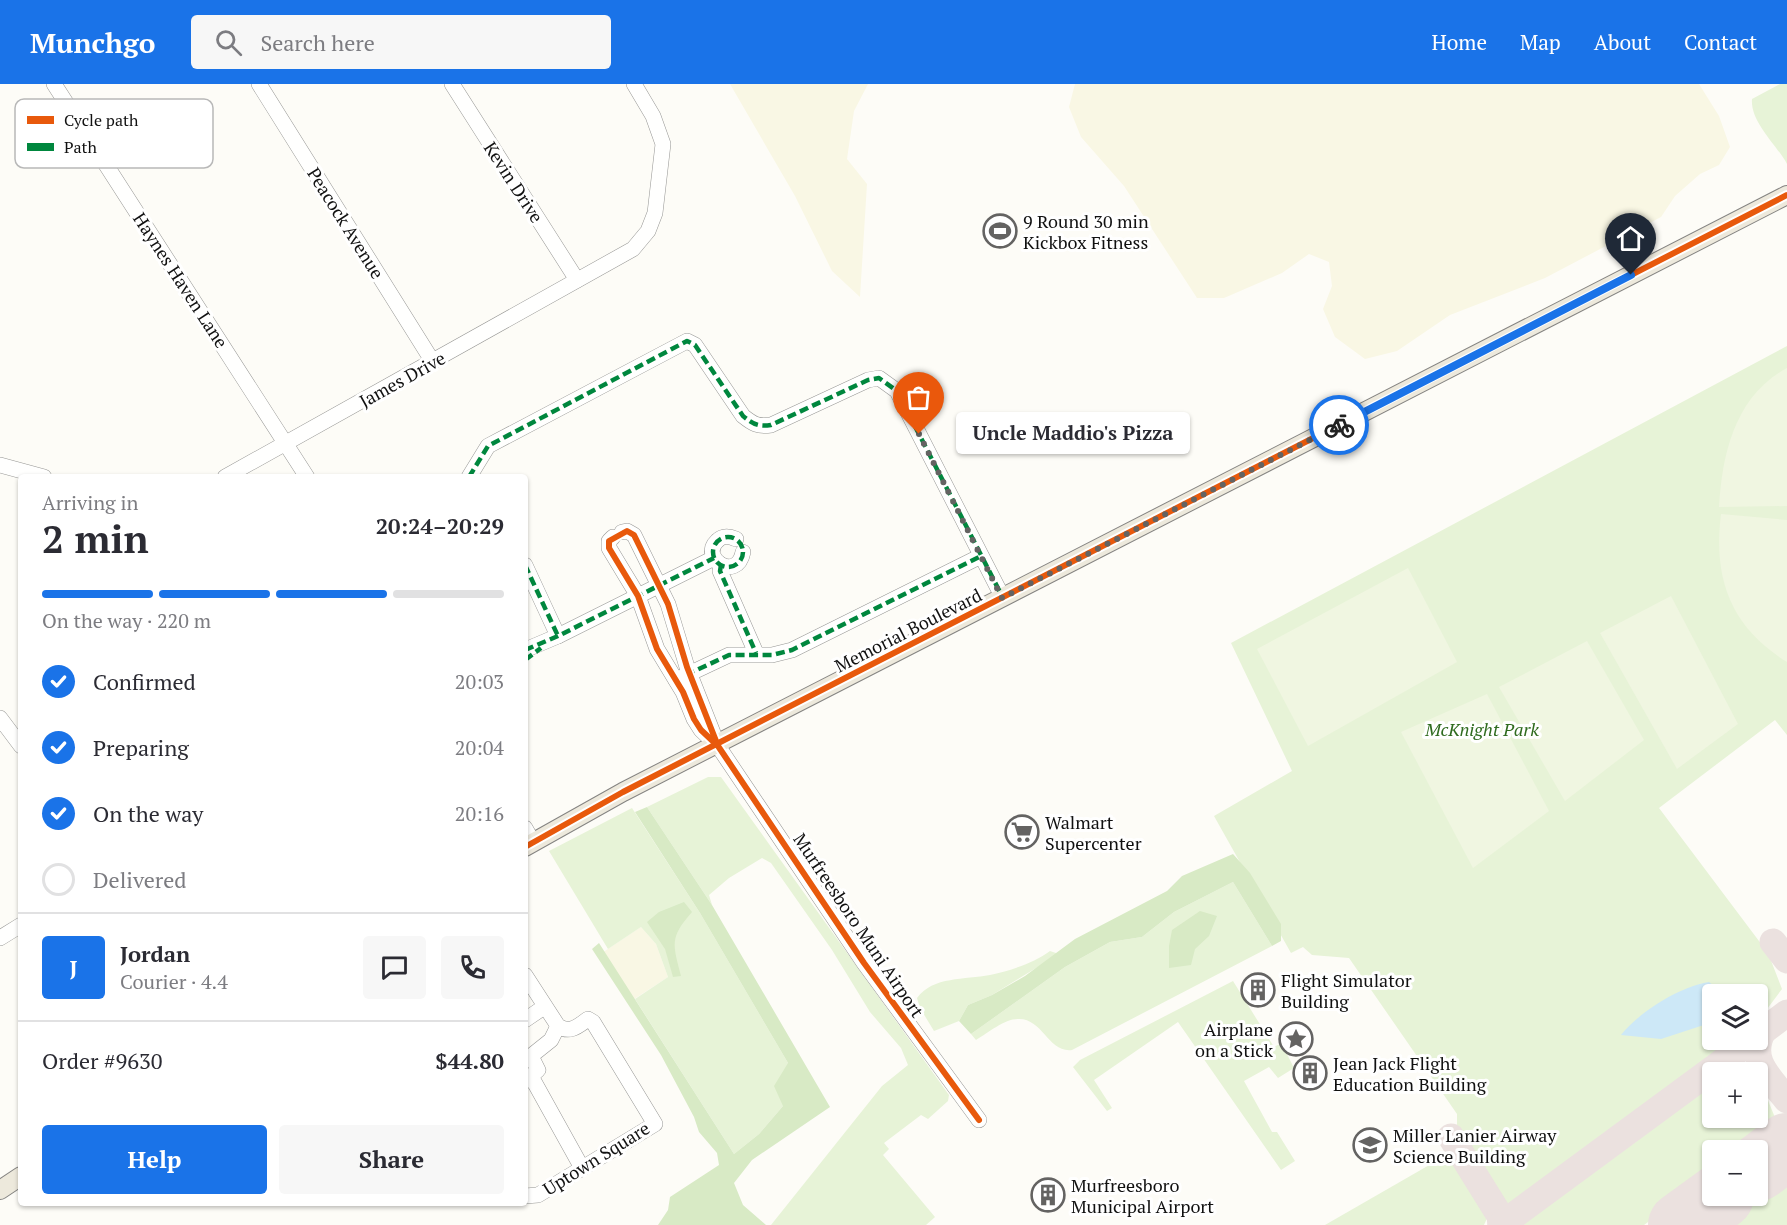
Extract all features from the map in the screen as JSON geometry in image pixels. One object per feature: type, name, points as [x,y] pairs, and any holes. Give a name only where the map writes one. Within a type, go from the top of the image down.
[{"type":"main road","name":"Memorial Boulevard","points":[[528,839],[718,746],[1787,195]]},
{"type":"main road","points":[[0,1190],[18,1178]]},
{"type":"street","name":"Haynes Haven Lane","points":[[54,84],[64,99]]},
{"type":"street","name":"Peacock Avenue","points":[[259,84],[433,362]]},
{"type":"street","name":"Kevin Drive","points":[[452,84],[577,280]]},
{"type":"street","name":"James Drive","points":[[231,474],[633,249],[648,231],[655,213],[663,144],[653,116],[634,84]]},
{"type":"street","name":"Haynes Haven Lane","points":[[108,168],[305,474]]},
{"type":"street","points":[[471,474],[488,446],[687,341],[695,345],[742,417],[753,425],[771,425],[868,380],[879,378],[888,382],[897,391],[1002,598]]},
{"type":"street","points":[[0,465],[33,474]]},
{"type":"street","points":[[627,531],[634,535],[660,585],[668,604],[683,677],[657,649],[638,596],[609,548],[609,541],[618,534],[627,531]]},
{"type":"street","points":[[528,649],[660,585],[717,561],[735,565],[739,545],[727,537],[718,540],[713,548],[717,561],[720,571],[756,653]]},
{"type":"street","points":[[683,677],[729,655],[756,653],[772,655],[813,641],[981,556]]},
{"type":"street","points":[[528,571],[558,636]]},
{"type":"street","points":[[528,658],[558,636]]},
{"type":"street","name":"Murfreesboro Muni Airport","points":[[683,677],[718,746],[864,963],[979,1120]]},
{"type":"street","points":[[0,718],[18,742]]},
{"type":"street","points":[[0,938],[18,927]]},
{"type":"street","points":[[528,980],[558,1026],[551,1040],[528,1051],[538,1070],[529,1080],[582,1168]]},
{"type":"street","points":[[528,1018],[544,1007]]},
{"type":"street","name":"Uptown Square","points":[[528,1196],[538,1195],[655,1125],[593,1022],[588,1019],[572,1030],[565,1031],[558,1026]]},
{"type":"shaded area","points":[[730,84],[868,84],[854,111],[847,159],[867,184],[860,297],[832,271],[795,196]]},
{"type":"shaded area","points":[[1075,84],[1699,84],[1719,116],[1730,147],[1719,165],[1700,174],[1675,196],[1661,217],[1545,278],[1450,315],[1397,351],[1365,359],[1335,337],[1323,309],[1332,286],[1329,262],[1309,254],[1282,273],[1224,298],[1197,298],[1124,186],[1081,137],[1069,107]]},
{"type":"shaded area","points":[[641,927],[656,944],[668,977],[631,1001],[599,955]]},
{"type":"green space","points":[[1780,84],[1787,84],[1787,164],[1755,116],[1752,99]]},
{"type":"green space","name":"McKnight Park","points":[[1787,346],[1787,735],[1775,720],[1659,808],[1768,953],[1782,989],[1768,1008],[1768,984],[1702,984],[1702,1050],[1725,1050],[1708,1062],[1702,1062],[1702,1067],[1519,1203],[1502,1203],[1457,1128],[1457,1114],[1349,958],[1312,955],[1303,947],[1291,953],[1214,816],[1292,771],[1231,643]]},
{"type":"green space","points":[[1787,368],[1787,506],[1719,507],[1728,447],[1743,410],[1769,380]]},
{"type":"green space","points":[[1721,514],[1787,520],[1787,662],[1767,648],[1752,633],[1739,617],[1730,599],[1723,580],[1720,559]]},
{"type":"green space","points":[[1408,568],[1457,662],[1308,746],[1257,649]]},
{"type":"green space","points":[[1671,596],[1738,724],[1677,769],[1600,633]]},
{"type":"green space","points":[[1587,641],[1644,740],[1565,801],[1499,687]]},
{"type":"green space","points":[[1487,694],[1549,811],[1473,868],[1401,732]]},
{"type":"green space","points":[[708,777],[721,777],[949,1095],[948,1101],[928,1119],[921,1115],[884,1143],[889,1149],[883,1155],[935,1217],[926,1225],[771,1225],[882,1086],[908,1065],[901,1048],[870,1012],[832,950],[771,863],[762,858],[729,878],[709,895],[712,905],[647,807]]},
{"type":"green space","points":[[647,807],[712,905],[830,1107],[752,1160],[734,1183],[743,1205],[766,1225],[658,1225],[668,1210],[670,1197],[719,1165],[717,1153],[699,1132],[694,1117],[661,1055],[592,949],[599,943],[734,1154],[759,1134],[783,1106],[774,1086],[788,1063],[700,913],[635,812]]},
{"type":"green space","points":[[632,808],[700,913],[788,1063],[783,1106],[759,1134],[734,1154],[635,999],[668,977],[656,944],[641,927],[608,949],[549,851]]},
{"type":"green space","points":[[1233,854],[1250,873],[1281,924],[1281,941],[1272,946],[1233,882],[1174,912],[1142,937],[1110,942],[1065,967],[971,1034],[959,1021],[968,1005],[992,995],[1025,976],[1075,939],[1167,891],[1182,876]]},
{"type":"green space","points":[[1233,882],[1272,946],[1072,1050],[1057,1046],[1027,1020],[1007,1021],[976,1040],[971,1034],[1065,967],[1110,942],[1142,937],[1174,912]]},
{"type":"green space","points":[[684,902],[692,912],[676,935],[675,949],[681,976],[673,977],[665,949],[647,922],[659,912]]},
{"type":"green space","points":[[1200,911],[1217,916],[1209,936],[1195,949],[1191,965],[1169,968],[1172,930]]},
{"type":"green space","points":[[1050,951],[1059,954],[992,995],[968,1005],[959,1021],[934,1031],[920,1008],[917,998],[924,991],[941,982],[1005,971],[1029,963]]},
{"type":"green space","points":[[1233,981],[1274,1047],[1285,1041],[1291,1050],[1287,1054],[1294,1068],[1278,1078],[1269,1067],[1244,1081],[1272,1132],[1277,1132],[1295,1161],[1281,1170],[1178,1022],[1094,1080],[1112,1108],[1107,1111],[1073,1067],[1080,1060]]},
{"type":"green space","points":[[1702,1088],[1702,1128],[1768,1128],[1768,1100],[1778,1125],[1758,1140],[1702,1140],[1702,1182],[1644,1225],[1519,1225],[1637,1141],[1610,1154],[1695,1090]]},
{"type":"green space","points":[[1445,1156],[1454,1158],[1489,1214],[1484,1225],[1325,1225]]},
{"type":"green space","points":[[1787,1174],[1787,1225],[1719,1225],[1744,1206],[1768,1206],[1768,1188]]},
{"type":"water","points":[[1709,982],[1712,984],[1702,984],[1702,1026],[1661,1039],[1621,1035],[1638,1018],[1661,1001],[1698,984]]},
{"type":"taxiway","points":[[1773,942],[1787,960]]},
{"type":"taxiway","points":[[1768,1027],[1787,1013]]},
{"type":"taxiway","points":[[1501,1225],[1738,1050]]},
{"type":"taxiway","points":[[1758,1050],[1763,1068],[1787,1100]]},
{"type":"taxiway","points":[[1451,1137],[1500,1216],[1501,1225]]},
{"type":"runway","points":[[1768,1160],[1787,1146]]},
{"type":"runway","points":[[1681,1225],[1707,1206]]},
{"type":"marked path","points":[[471,474],[488,446],[687,341],[695,345],[743,416],[763,426],[771,425],[868,380],[879,378],[897,391],[1003,598]]},
{"type":"marked path","points":[[728,537],[739,541],[743,552],[739,563],[728,567],[717,563],[713,552],[717,541],[728,537]]},
{"type":"marked path","points":[[686,675],[729,655],[772,655],[792,650],[981,556]]},
{"type":"marked path","points":[[528,649],[714,558]]},
{"type":"marked path","points":[[721,565],[720,571],[756,653]]},
{"type":"marked path","points":[[528,571],[558,636]]},
{"type":"marked path","points":[[528,658],[541,648]]},
{"type":"cycle path","points":[[528,845],[623,792],[1787,195]]},
{"type":"cycle path","points":[[718,746],[687,667],[668,604],[634,535],[627,531],[609,541],[609,548],[638,596],[657,649],[683,692],[694,719],[701,730],[718,746],[864,963],[979,1120]]},
{"type":"way so far","points":[[919,434],[1002,598],[1339,425]]},
{"type":"place","name":"9 Round 30 min Kickbox Fitness","points":[[1000,231]]},
{"type":"place","name":"Uncle Maddio's Pizza","points":[[919,434]]},
{"type":"place","name":"Walmart Supercenter","points":[[1022,832]]},
{"type":"place","name":"Flight Simulator Building","points":[[1258,990]]},
{"type":"place","name":"Airplane on a Stick","points":[[1296,1039]]},
{"type":"place","name":"Jean Jack Flight Education Building","points":[[1310,1073]]},
{"type":"place","name":"Miller Lanier Airway Science Building","points":[[1370,1145]]},
{"type":"place","name":"Murfreesboro Municipal Airport","points":[[1048,1195]]},
{"type":"route","points":[[1339,425],[1631,275]]}]
